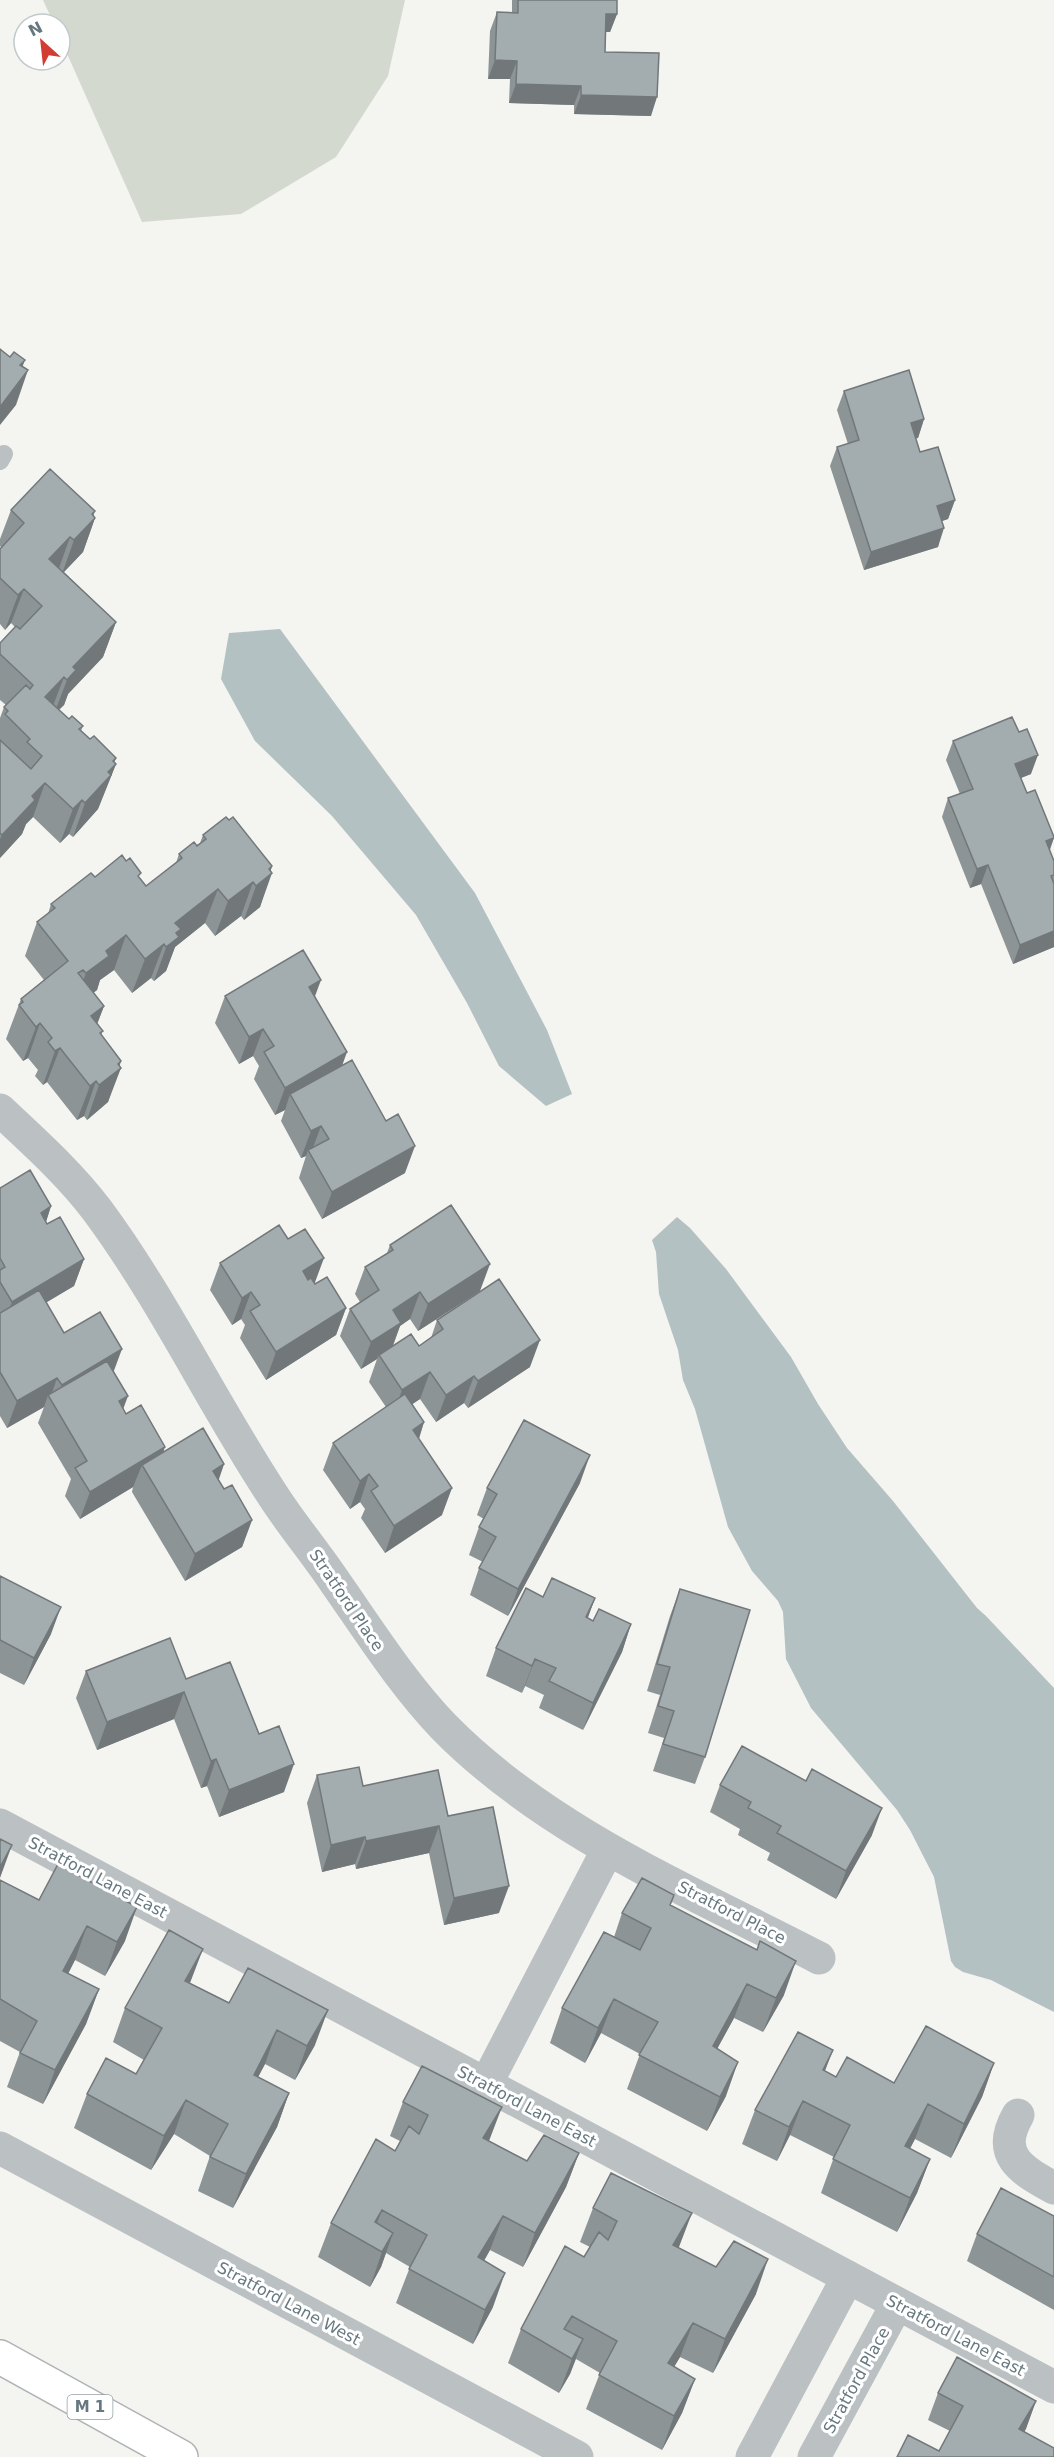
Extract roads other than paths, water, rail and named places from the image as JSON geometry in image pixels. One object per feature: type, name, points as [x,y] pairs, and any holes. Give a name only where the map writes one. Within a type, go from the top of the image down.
[{"type":"main road","name":"M 1","points":[[0,2357],[181,2457]]},
{"type":"street","name":"Stratford Place","points":[[0,1110],[68,1176],[111,1231],[272,1494],[334,1580],[379,1649],[446,1729],[531,1799],[608,1849],[819,1958]]},
{"type":"street","name":"Stratford Lane East","points":[[0,1825],[1054,2387]]},
{"type":"street","points":[[486,2084],[608,1849]]},
{"type":"street","points":[[1018,2115],[1009,2134],[1009,2147],[1014,2159],[1022,2170],[1054,2187]]},
{"type":"street","name":"Stratford Lane West","points":[[0,2148],[577,2457]]},
{"type":"street","points":[[752,2457],[848,2277]]},
{"type":"street","name":"Stratford Place","points":[[814,2457],[897,2304]]}]
